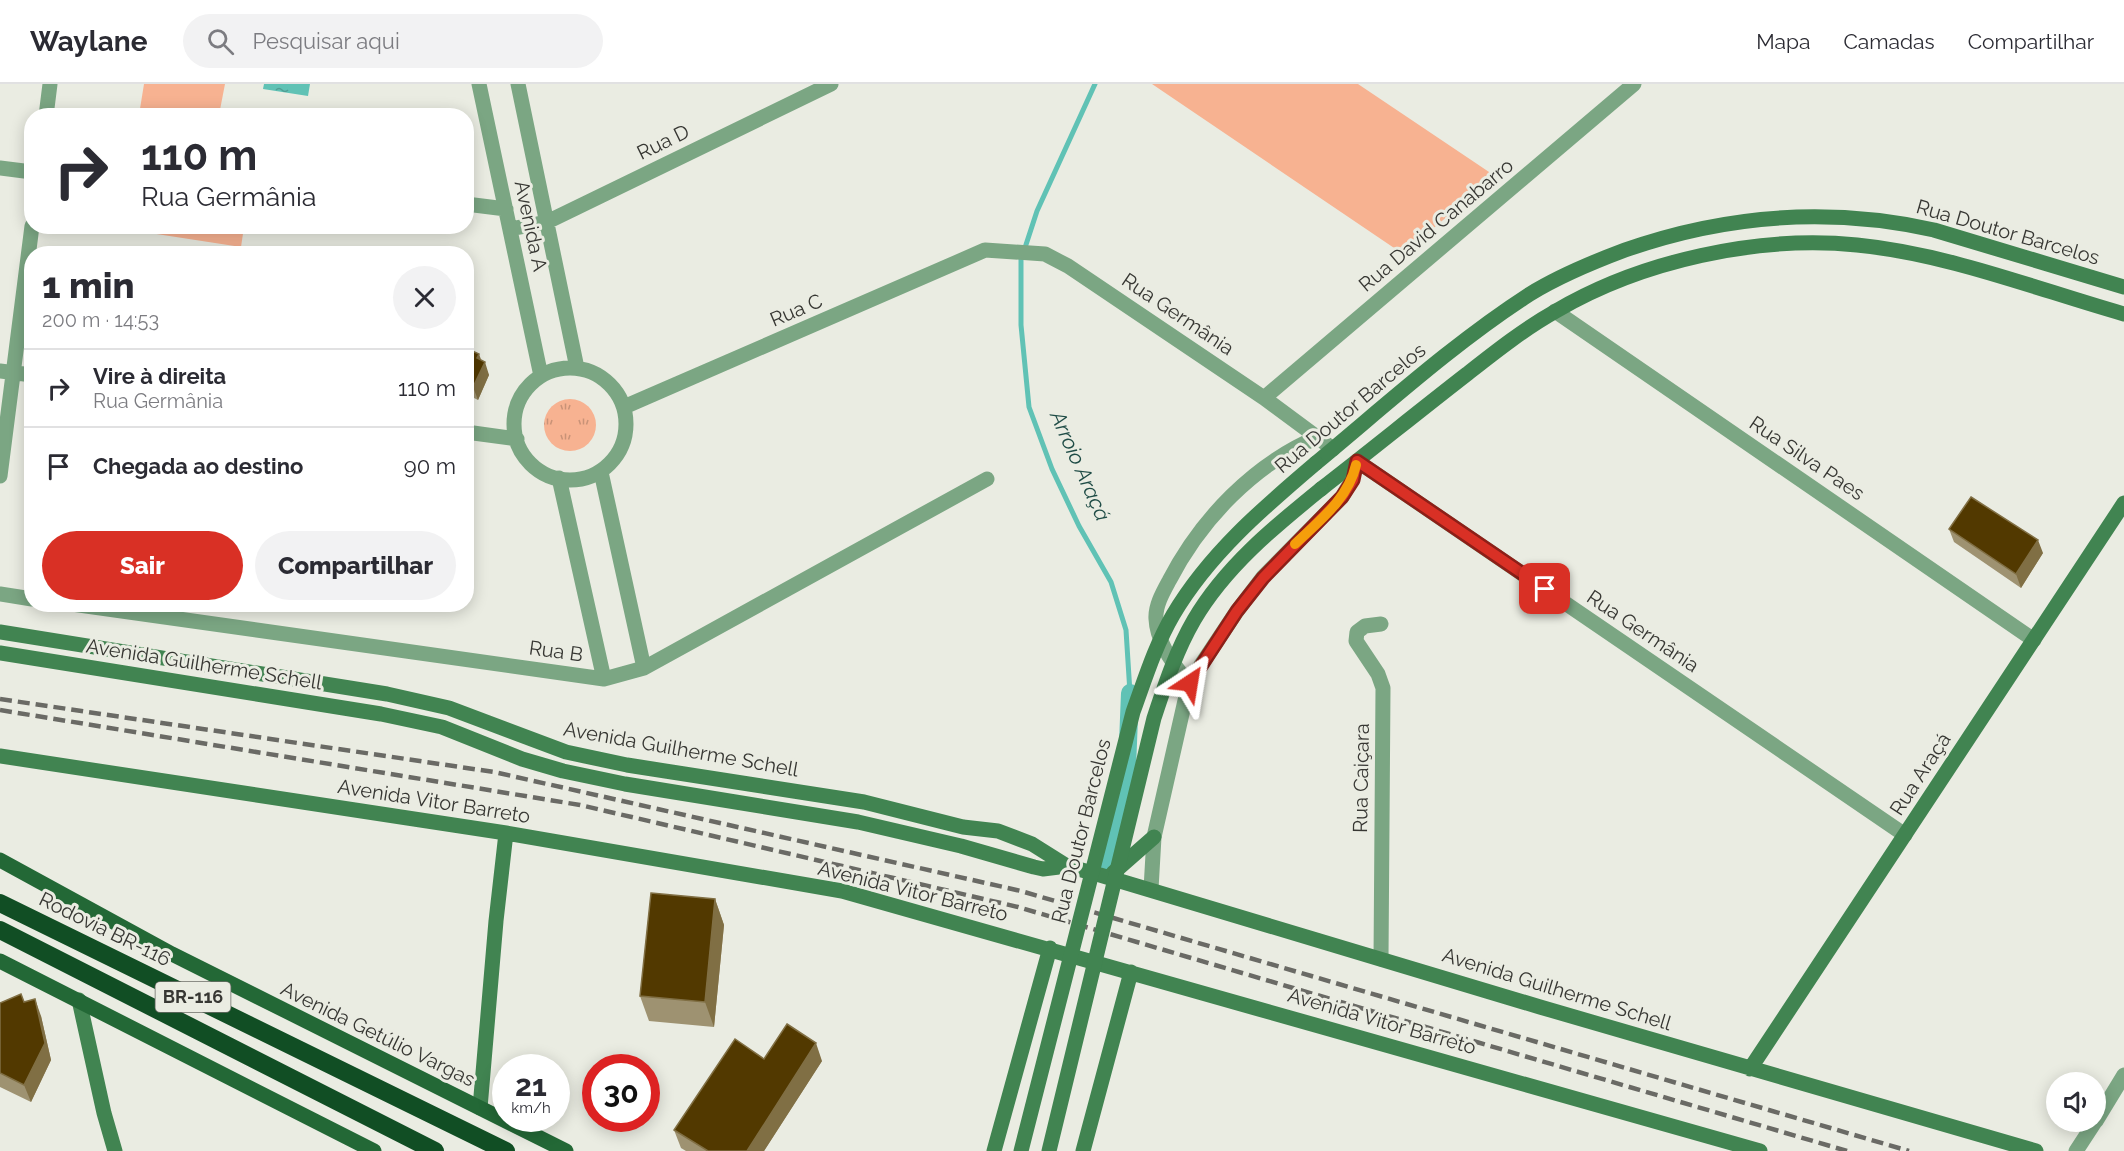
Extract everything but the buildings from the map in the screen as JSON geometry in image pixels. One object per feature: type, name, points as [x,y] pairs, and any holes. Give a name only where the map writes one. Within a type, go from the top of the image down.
[{"type":"highway","name":"Rodovia BR-116","points":[[0,903],[506,1151]]},
{"type":"highway","name":"BR-116","points":[[0,930],[435,1151]]},
{"type":"main road","name":"Rua Doutor Barcelos","points":[[1021,1151],[1133,712],[1151,660],[1173,615],[1198,578],[1230,540],[1260,511],[1481,327],[1532,293],[1605,258],[1660,238],[1710,226],[1762,218],[1857,218],[1904,223],[1954,235],[2124,287]]},
{"type":"main road","points":[[1049,1151],[1154,718],[1170,668],[1194,620],[1224,580],[1253,547],[1320,489],[1503,346],[1555,312],[1589,294],[1673,262],[1721,251],[1811,243],[1856,245],[1927,256],[2124,314]]},
{"type":"main road","name":"Rua Araçá","points":[[1750,1068],[2124,503]]},
{"type":"main road","name":"Avenida Guilherme Schell","points":[[0,632],[387,693],[449,708],[566,752],[627,765],[864,802],[963,827],[998,831],[1048,852],[1066,867]]},
{"type":"main road","name":"Avenida Guilherme Schell","points":[[0,653],[381,714],[442,727],[522,759],[563,771],[625,784],[858,822],[961,846],[1043,869],[1066,867],[1109,877],[2036,1151]]},
{"type":"main road","name":"Avenida Vitor Barreto","points":[[0,756],[506,833],[842,891],[1050,948],[1760,1151]]},
{"type":"main road","points":[[480,1108],[506,833]]},
{"type":"main road","points":[[1109,877],[1154,837]]},
{"type":"main road","name":"Avenida Getúlio Vargas","points":[[0,860],[172,954],[566,1151]]},
{"type":"main road","points":[[994,1151],[1050,948]]},
{"type":"main road","points":[[0,961],[374,1151]]},
{"type":"main road","points":[[1083,1151],[1131,972]]},
{"type":"main road","points":[[79,1000],[104,1113],[115,1151]]},
{"type":"street","points":[[47,108],[50,84]]},
{"type":"street","name":"Avenida A","points":[[479,84],[541,376]]},
{"type":"street","name":"Avenida A","points":[[518,84],[577,368]]},
{"type":"street","name":"Rua D","points":[[510,229],[547,222],[831,84]]},
{"type":"street","name":"Rua David Canabarro","points":[[1264,398],[1634,84]]},
{"type":"street","points":[[0,168],[24,171]]},
{"type":"street","points":[[474,205],[506,209]]},
{"type":"street","name":"Rua Germânia","points":[[992,252],[1045,254],[1068,266],[1264,398],[1333,449]]},
{"type":"street","name":"Rua C","points":[[624,407],[992,252]]},
{"type":"street","points":[[0,476],[7,372],[24,273]]},
{"type":"street","name":"Rua Silva Paes","points":[[1555,312],[1868,524],[2034,640]]},
{"type":"street","points":[[577,368],[593,372],[617,393],[624,407],[626,423],[624,439],[618,453],[601,472],[577,479],[559,478],[532,465],[517,439],[515,421],[518,403],[528,387],[541,376],[559,369],[577,368]]},
{"type":"street","points":[[7,372],[24,374]]},
{"type":"street","points":[[474,433],[517,439]]},
{"type":"street","points":[[1190,683],[1178,670],[1162,644],[1156,619],[1160,598],[1198,533],[1258,472],[1284,453],[1318,437]]},
{"type":"street","points":[[1152,889],[1154,837],[1190,683],[1237,611],[1263,578],[1342,497],[1353,480],[1357,461]]},
{"type":"street","name":"Rua Germânia","points":[[1357,461],[1905,835]]},
{"type":"street","points":[[601,472],[644,668]]},
{"type":"street","points":[[559,478],[604,679]]},
{"type":"street","name":"Rua B","points":[[129,612],[604,679],[644,668],[987,478]]},
{"type":"street","points":[[0,594],[24,598]]},
{"type":"street","name":"Rua Caiçara","points":[[1381,624],[1365,626],[1357,632],[1356,641],[1378,674],[1383,688],[1381,959]]},
{"type":"street","points":[[2106,1104],[2124,1075]]},
{"type":"street","points":[[2076,1151],[2088,1132]]},
{"type":"green space","points":[[144,84],[225,84],[220,108],[140,108]]},
{"type":"green space","points":[[1152,84],[1358,84],[1495,176],[1403,254]]},
{"type":"green space","points":[[156,234],[243,234],[241,246]]},
{"type":"green space","points":[[565,399],[575,399],[584,403],[592,411],[596,425],[592,439],[584,447],[575,451],[565,451],[556,447],[548,439],[544,430],[544,420],[548,411],[556,403]]},
{"type":"water","points":[[264,84],[310,84],[308,96],[263,89]]},
{"type":"waterway","name":"Arroio Araçá","points":[[1095,84],[1037,211],[1021,260],[1021,325],[1029,407],[1052,469],[1079,526],[1111,582],[1126,630],[1130,693]]},
{"type":"waterway","name":"Arroio Araçá","points":[[1104,873],[1127,768],[1130,693]]},
{"type":"railway","points":[[0,699],[494,772],[1021,891],[1909,1151]]},
{"type":"railway","points":[[0,710],[580,805],[1018,907],[1847,1151]]},
{"type":"slow traffic","points":[[1295,544],[1342,497],[1353,480],[1356,465]]},
{"type":"route","points":[[1190,683],[1237,611],[1263,578],[1342,497],[1353,480],[1357,461],[1545,589]]}]
